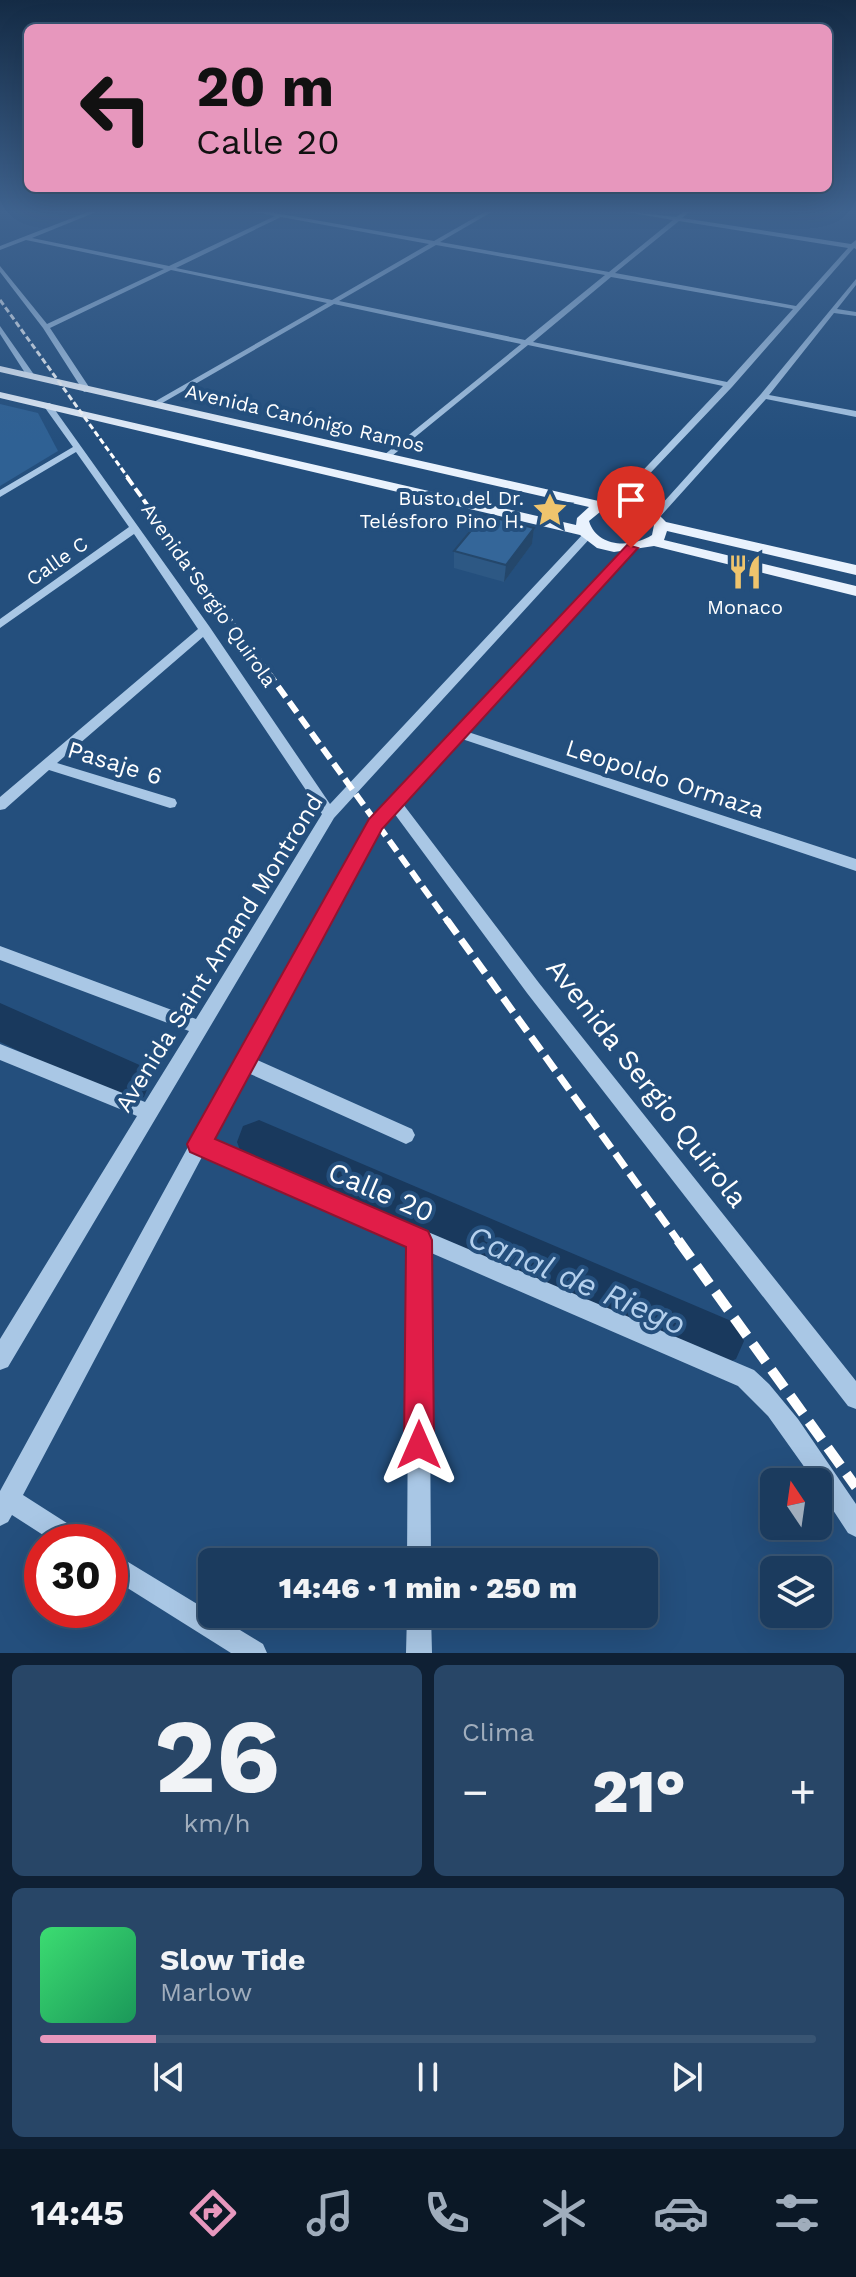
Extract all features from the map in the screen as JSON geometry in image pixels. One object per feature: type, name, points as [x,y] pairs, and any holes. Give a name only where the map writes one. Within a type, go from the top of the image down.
[{"type":"main road","name":"Avenida Canónigo Ramos","points":[[0,369],[608,506],[642,509],[658,521],[856,570]]},
{"type":"main road","points":[[1,395],[31,376]]},
{"type":"main road","name":"Avenida Canónigo Ramos","points":[[1,395],[586,533],[606,545],[631,548],[654,542],[856,591]]},
{"type":"main road","points":[[586,533],[584,516],[608,506]]},
{"type":"main road","points":[[654,542],[659,537],[658,521]]},
{"type":"street","points":[[15,287],[46,327],[87,390]]},
{"type":"street","points":[[46,327],[131,287]]},
{"type":"street","points":[[254,287],[729,385]]},
{"type":"street","points":[[157,404],[361,287]]},
{"type":"street","points":[[387,457],[596,287]]},
{"type":"street","points":[[680,287],[798,308]]},
{"type":"street","points":[[608,506],[729,385],[817,287]]},
{"type":"street","points":[[658,521],[852,287]]},
{"type":"street","points":[[835,311],[856,314]]},
{"type":"street","points":[[0,328],[31,376]]},
{"type":"street","points":[[764,396],[856,414]]},
{"type":"street","name":"Avenida Sergio Quirola","points":[[47,405],[205,629],[329,814]]},
{"type":"street","points":[[0,494],[76,449]]},
{"type":"street","name":"Calle C","points":[[0,624],[135,528]]},
{"type":"street","name":"Avenida Saint Amand Montrond","points":[[0,1359],[329,814],[586,533]]},
{"type":"street","points":[[39,1524],[4,1507],[376,824],[631,548]]},
{"type":"street","points":[[0,805],[205,629]]},
{"type":"street","name":"Leopoldo Ormaza","points":[[460,734],[856,865]]},
{"type":"street","name":"Pasaje 6","points":[[47,765],[170,803]]},
{"type":"street","name":"Avenida Sergio Quirola","points":[[394,803],[533,988],[856,1398]]},
{"type":"street","points":[[0,953],[200,1028]]},
{"type":"street","points":[[0,1052],[148,1112]]},
{"type":"street","points":[[244,1063],[406,1135]]},
{"type":"street","name":"Calle 20","points":[[199,1144],[746,1378],[760,1389],[856,1525]]},
{"type":"street","points":[[419,1240],[419,1548]]},
{"type":"street","points":[[128,1574],[254,1653]]},
{"type":"street","points":[[419,1628],[419,1653]]},
{"type":"shaded area","points":[[0,404],[38,413],[58,451],[0,486]]},
{"type":"building","points":[[484,515],[534,528],[506,565],[454,551]]},
{"type":"waterway","name":"Canal de Riego","points":[[0,1022],[129,1082]]},
{"type":"waterway","name":"Canal de Riego","points":[[259,1142],[718,1341]]},
{"type":"railway","points":[[0,300],[129,479]]},
{"type":"railway","points":[[127,477],[269,673]]},
{"type":"railway","points":[[267,671],[448,922]]},
{"type":"railway","points":[[447,920],[679,1242]]},
{"type":"railway","points":[[678,1240],[856,1487]]},
{"type":"place","name":"Busto del Dr. Telésforo Pino H.","points":[[550,510]]},
{"type":"place","name":"Monaco","points":[[745,572]]},
{"type":"route","points":[[419,1445],[419,1240],[199,1144],[376,824],[631,548]]}]
